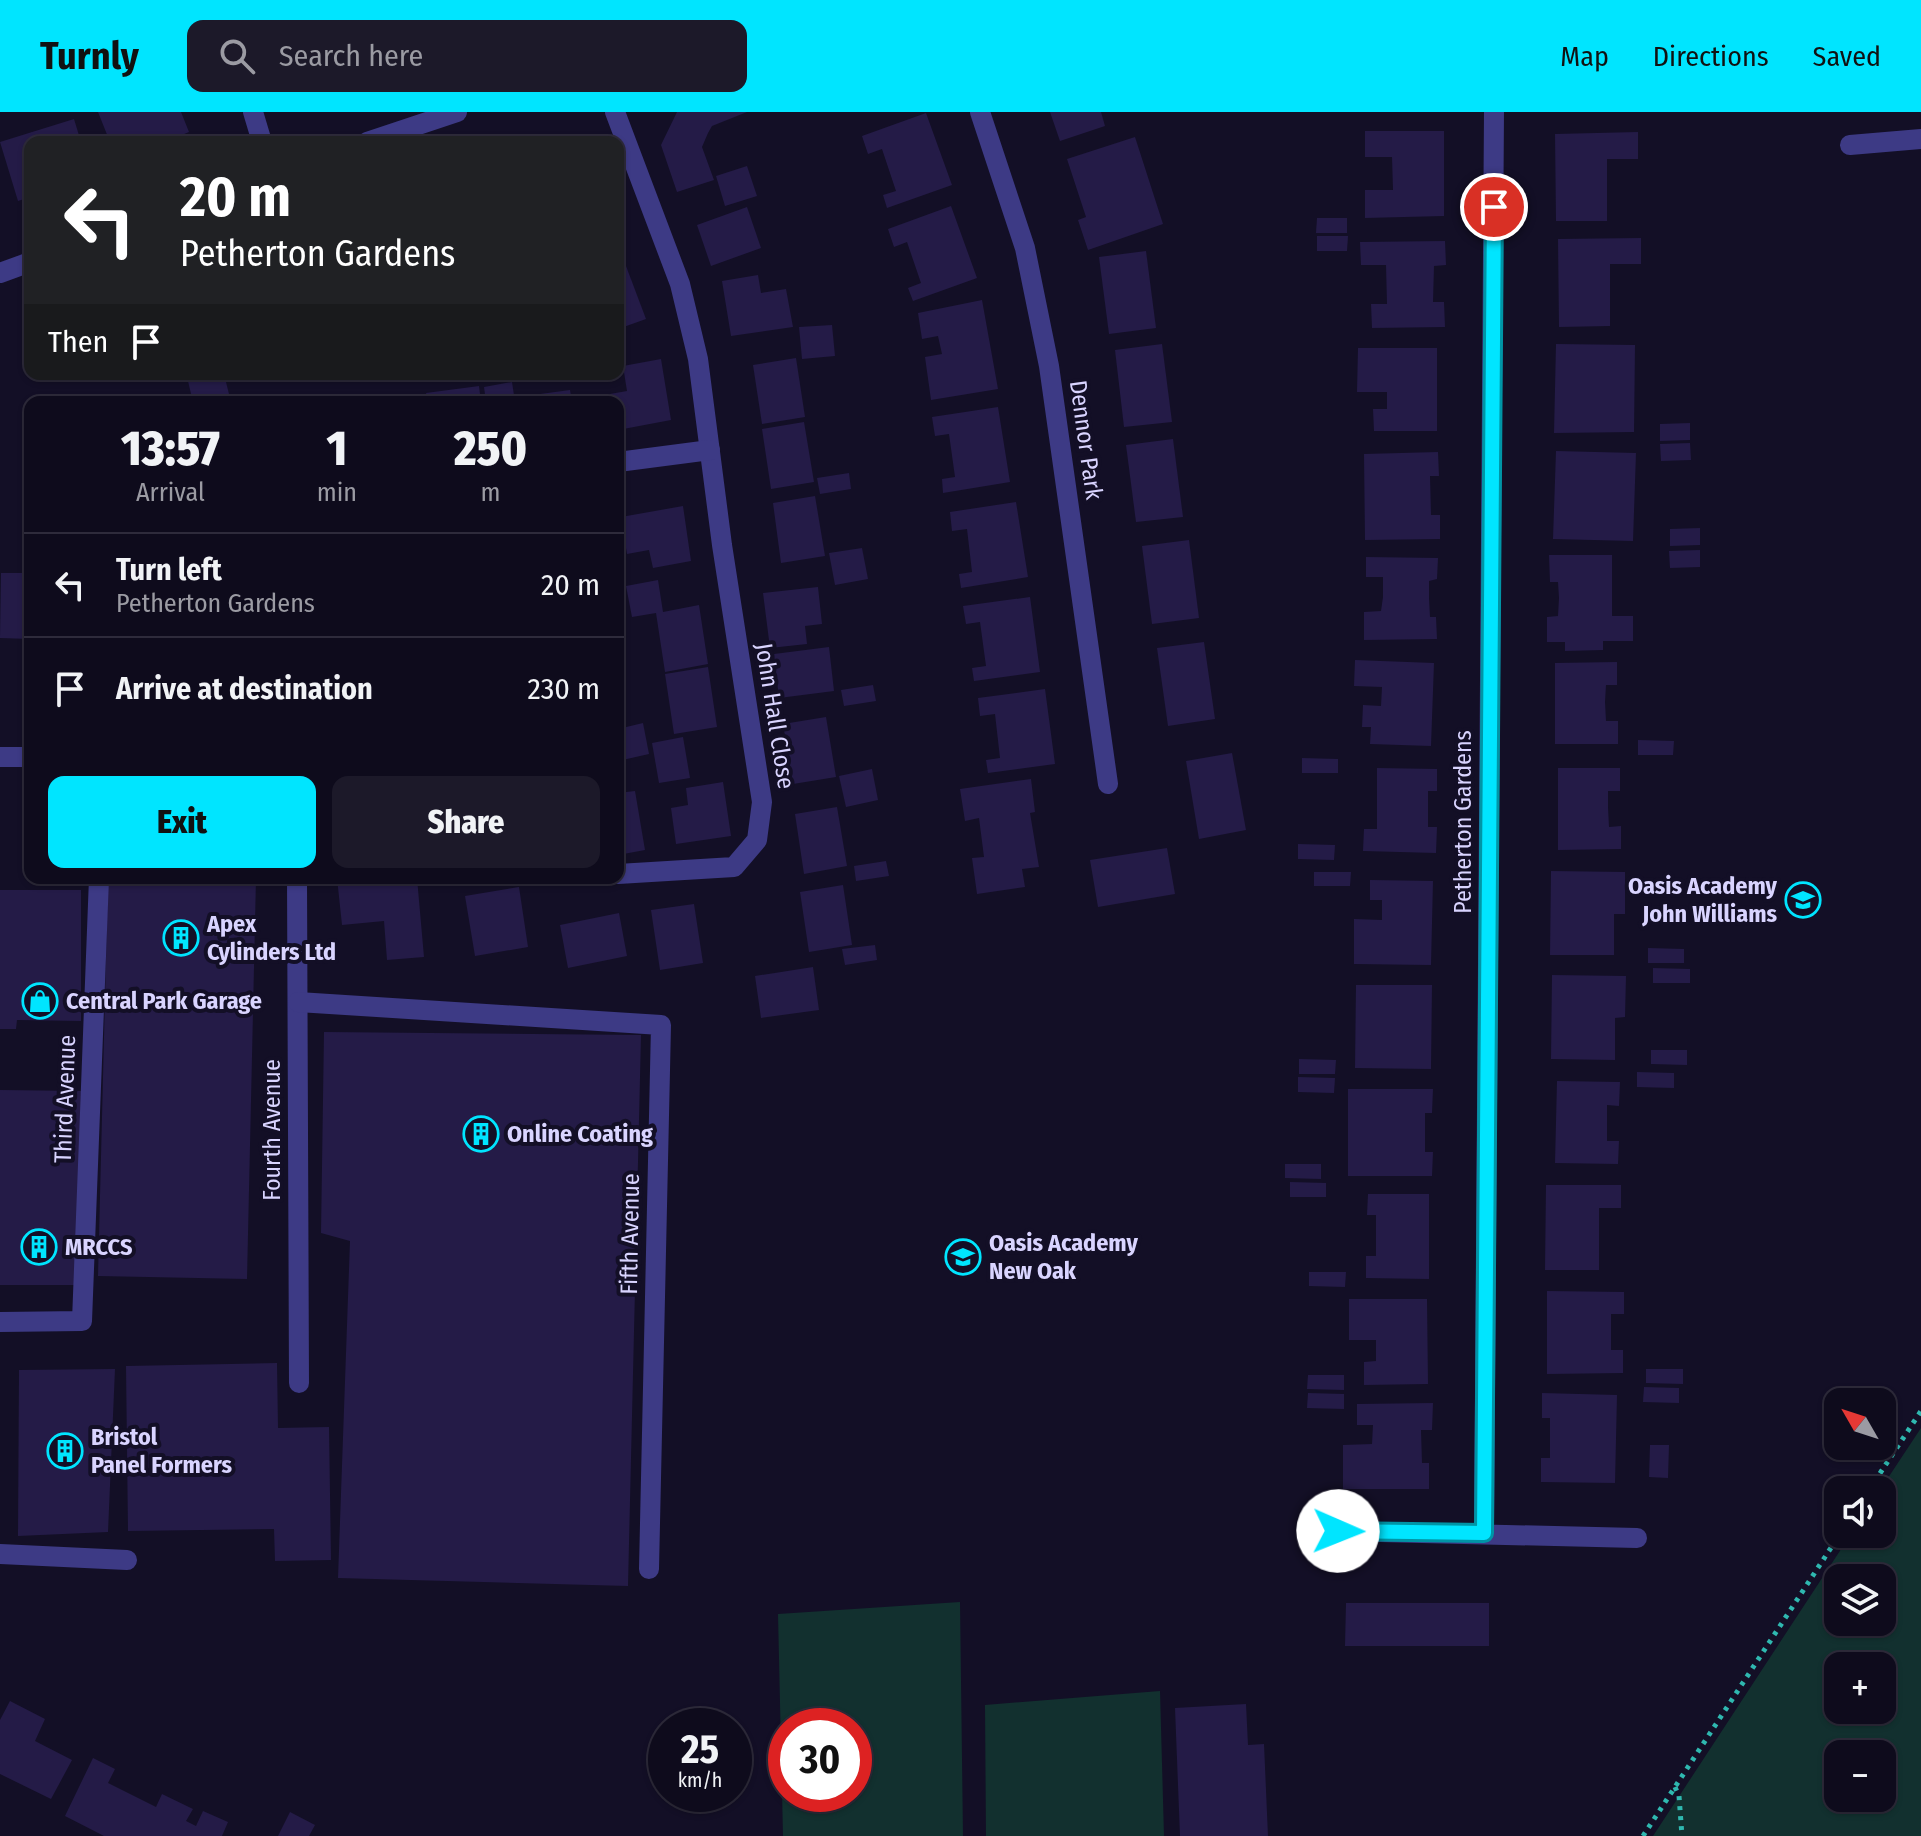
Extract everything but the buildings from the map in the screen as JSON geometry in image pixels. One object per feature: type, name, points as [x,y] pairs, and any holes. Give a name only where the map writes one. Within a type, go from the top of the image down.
[{"type":"street","points":[[253,112],[260,136]]},
{"type":"street","points":[[385,136],[457,112]]},
{"type":"street","name":"John Hall Close","points":[[615,112],[680,284],[698,359],[762,802],[757,840],[734,867],[624,874]]},
{"type":"street","name":"Dennor Park","points":[[980,112],[1025,248],[1049,366],[1108,784]]},
{"type":"street","name":"Petherton Gardens","points":[[1484,1533],[1494,112]]},
{"type":"street","points":[[1850,145],[1921,139]]},
{"type":"street","points":[[0,273],[24,264]]},
{"type":"street","points":[[624,461],[710,450]]},
{"type":"street","points":[[0,757],[24,757]]},
{"type":"street","name":"Third Avenue","points":[[0,1322],[82,1321],[99,884]]},
{"type":"street","name":"Fourth Avenue","points":[[297,884],[299,1383]]},
{"type":"street","name":"Fifth Avenue","points":[[298,1002],[661,1025],[649,1569]]},
{"type":"street","points":[[1338,1531],[1637,1538]]},
{"type":"street","points":[[0,1554],[127,1560]]},
{"type":"path","points":[[1878,1476],[1921,1411]]},
{"type":"path","points":[[1643,1836],[1831,1548]]},
{"type":"path","points":[[1675,1787],[1679,1796],[1682,1836]]},
{"type":"green space","points":[[1921,1428],[1921,1836],[1653,1836],[1824,1575],[1824,1636],[1896,1636],[1896,1564],[1831,1564],[1842,1548],[1896,1548],[1896,1476],[1889,1476]]},
{"type":"green space","points":[[960,1602],[963,1836],[783,1836],[782,1812],[872,1812],[872,1708],[780,1708],[778,1614]]},
{"type":"green space","points":[[1160,1691],[1164,1836],[986,1836],[985,1705]]},
{"type":"place","name":"Oasis Academy John Williams","points":[[1803,900]]},
{"type":"place","name":"Apex Cylinders Ltd","points":[[181,938]]},
{"type":"place","name":"Central Park Garage","points":[[40,1001]]},
{"type":"place","name":"Online Coating","points":[[481,1134]]},
{"type":"place","name":"MRCCS","points":[[39,1247]]},
{"type":"place","name":"Oasis Academy New Oak","points":[[963,1257]]},
{"type":"place","name":"Bristol Panel Formers","points":[[65,1451]]},
{"type":"route","points":[[1338,1531],[1484,1533],[1494,207]]}]
